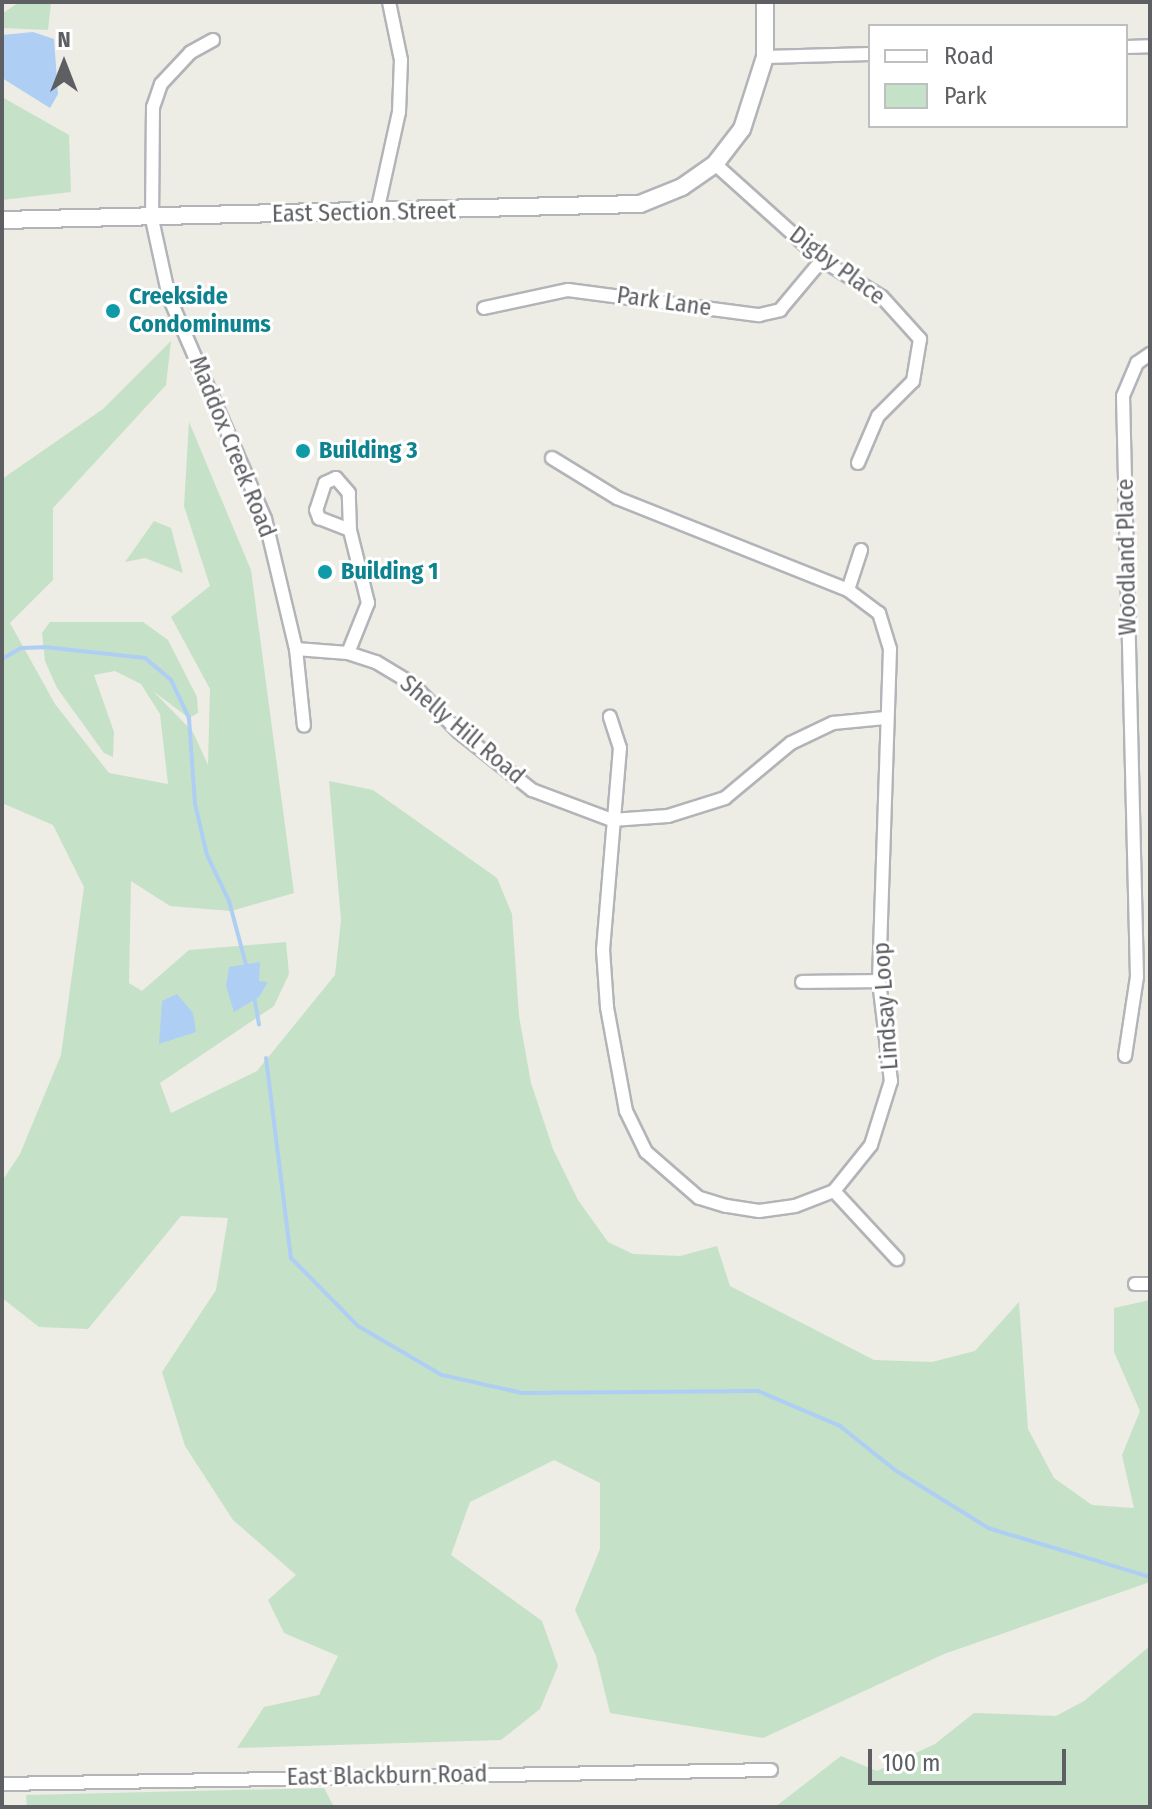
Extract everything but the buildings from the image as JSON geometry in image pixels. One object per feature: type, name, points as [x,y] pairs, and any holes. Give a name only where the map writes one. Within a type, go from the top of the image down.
[{"type":"street","points":[[377,212],[399,112],[401,60],[389,2]]},
{"type":"street","name":"East Section Street","points":[[2,220],[152,219],[640,204],[682,187],[715,164],[748,118],[765,57],[765,2]]},
{"type":"street","name":"Maddox Creek Road","points":[[213,40],[190,53],[157,95],[150,135],[152,219],[169,297],[265,519],[296,649],[304,726]]},
{"type":"street","points":[[1128,47],[1150,46]]},
{"type":"street","points":[[765,57],[868,54]]},
{"type":"street","name":"Digby Place","points":[[715,164],[822,260],[882,297],[920,339],[913,381],[878,416],[858,463]]},
{"type":"street","name":"Park Lane","points":[[484,308],[568,290],[759,315],[780,310],[822,260]]},
{"type":"street","name":"Woodland Place","points":[[1125,1056],[1144,977],[1123,396],[1137,363],[1150,354]]},
{"type":"street","name":"Lindsay Loop","points":[[552,458],[617,498],[848,590],[879,613],[890,649],[885,718],[879,981],[891,1081],[887,1103],[871,1145],[834,1191]]},
{"type":"street","points":[[348,653],[368,603],[350,530]]},
{"type":"street","points":[[848,590],[861,550]]},
{"type":"street","name":"Shelly Hill Road","points":[[296,649],[348,653],[411,683],[458,731],[532,790],[612,820],[668,816],[725,798],[791,743],[833,723],[885,718]]},
{"type":"street","points":[[610,717],[620,748],[603,950],[607,1007],[626,1111],[646,1152],[699,1198],[726,1206],[759,1211],[795,1206],[834,1191],[897,1259]]},
{"type":"street","points":[[802,982],[879,981]]},
{"type":"street","points":[[1135,1284],[1150,1284]]},
{"type":"street","name":"East Blackburn Road","points":[[2,1784],[771,1770]]},
{"type":"green space","points":[[19,2],[51,2],[48,30],[2,28],[2,14]]},
{"type":"green space","points":[[2,97],[69,135],[71,192],[2,200]]},
{"type":"green space","points":[[171,341],[166,385],[53,508],[53,580],[10,623],[55,704],[109,773],[168,784],[160,714],[141,684],[115,671],[94,675],[114,732],[113,757],[104,753],[57,688],[45,661],[42,633],[50,622],[143,622],[168,640],[197,697],[198,713],[189,718],[153,691],[193,732],[208,765],[210,689],[171,617],[210,586],[184,506],[189,422],[251,570],[294,893],[231,911],[170,906],[131,881],[129,983],[142,991],[189,950],[286,942],[289,974],[274,1006],[160,1083],[171,1113],[257,1071],[335,975],[341,920],[329,781],[373,790],[497,878],[512,914],[519,1016],[531,1083],[553,1149],[578,1200],[608,1242],[633,1254],[680,1256],[717,1246],[730,1286],[874,1360],[932,1362],[975,1351],[1019,1302],[1028,1429],[1054,1478],[1092,1505],[1134,1508],[1122,1455],[1140,1411],[1114,1352],[1114,1308],[1150,1300],[1150,1582],[944,1654],[763,1738],[610,1713],[596,1656],[575,1610],[600,1549],[600,1483],[554,1460],[470,1502],[451,1555],[542,1621],[558,1666],[540,1709],[501,1740],[237,1748],[264,1707],[319,1695],[338,1656],[284,1633],[268,1600],[296,1575],[233,1520],[185,1446],[162,1372],[216,1290],[228,1218],[181,1216],[88,1329],[39,1327],[2,1298],[2,1181],[20,1154],[61,1055],[84,887],[53,825],[2,803],[2,479],[103,409]]},
{"type":"green space","points":[[154,521],[171,528],[183,573],[145,558],[125,562]]},
{"type":"green space","points":[[1150,1646],[1150,1807],[775,1807],[841,1756],[877,1771],[935,1744],[974,1713],[1056,1716],[1084,1701]]},
{"type":"green space","points":[[324,1788],[334,1807],[27,1807],[26,1795]]},
{"type":"water","points":[[33,32],[54,39],[58,94],[50,108],[2,78],[2,35]]},
{"type":"water","points":[[260,962],[259,981],[268,982],[259,997],[234,1012],[226,986],[229,967]]},
{"type":"water","points":[[177,994],[193,1013],[196,1032],[159,1044],[162,1001]]},
{"type":"waterway","points":[[2,659],[21,648],[44,647],[145,658],[171,680],[189,718],[195,804],[207,855],[229,901],[247,968]]},
{"type":"waterway","points":[[254,996],[259,1025]]},
{"type":"waterway","points":[[266,1058],[291,1258],[358,1326],[442,1375],[522,1393],[758,1391],[840,1426],[895,1470],[988,1528],[1150,1577]]},
{"type":"place","name":"Creekside Condominums","points":[[113,311]]},
{"type":"place","name":"Building 3","points":[[303,451]]},
{"type":"place","name":"Building 1","points":[[325,572]]}]
